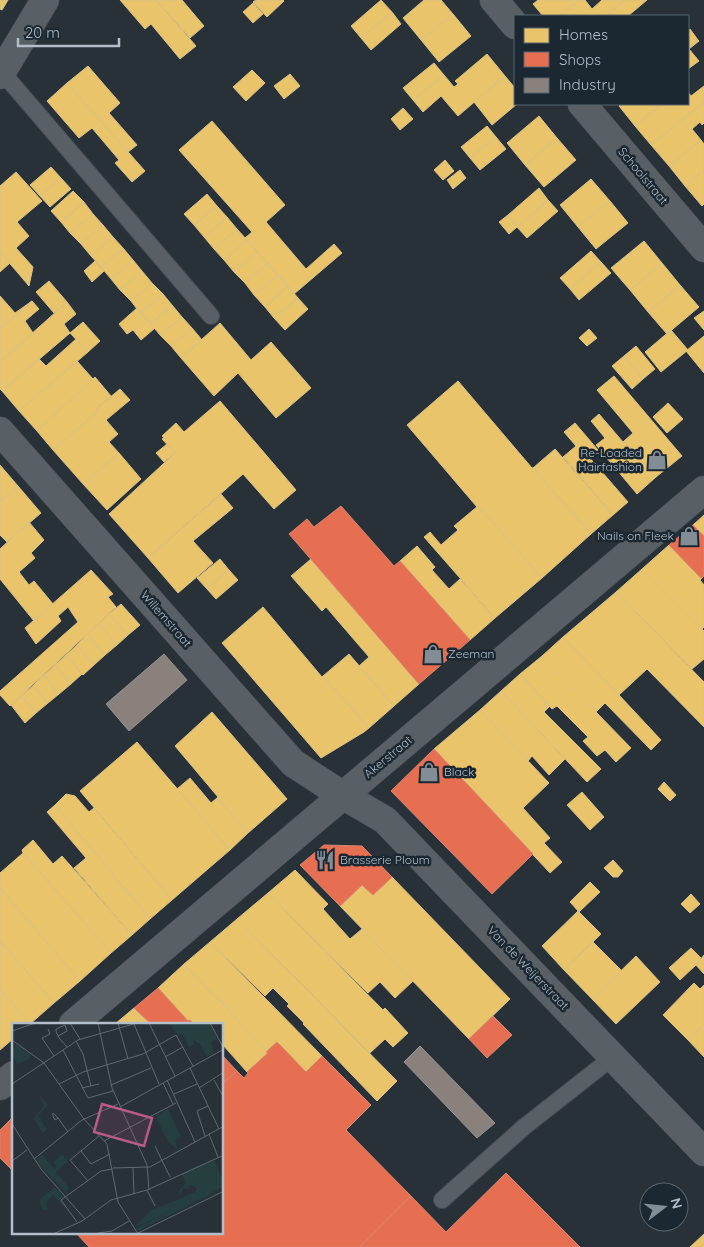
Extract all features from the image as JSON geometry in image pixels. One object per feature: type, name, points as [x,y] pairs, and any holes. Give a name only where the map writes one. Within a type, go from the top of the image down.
[{"type":"street","points":[[1,74],[45,0]]},
{"type":"street","points":[[494,0],[514,24]]},
{"type":"street","name":"Schoolstraat","points":[[583,105],[704,248]]},
{"type":"street","name":"Willemstraat","points":[[0,431],[293,762],[342,795]]},
{"type":"street","name":"Akerstraat","points":[[74,1023],[704,490]]},
{"type":"street","name":"Van de Weijerstraat","points":[[342,795],[385,820],[704,1152]]},
{"type":"street","points":[[0,1086],[12,1077]]},
{"type":"lane","points":[[1,74],[211,316]]},
{"type":"lane","points":[[442,1200],[524,1126],[613,1057]]},
{"type":"building: Homes","points":[[0,0],[8,0],[2,10],[0,9]]},
{"type":"building: Homes","points":[[120,0],[156,0],[196,46],[180,59],[151,24],[145,29]]},
{"type":"building: Homes","points":[[156,0],[182,0],[204,26],[190,38]]},
{"type":"building: Homes","points":[[256,0],[284,1],[267,17],[253,2]]},
{"type":"building: Homes","points":[[381,0],[392,12],[361,38],[351,26]]},
{"type":"building: Homes","points":[[424,0],[441,0],[453,14],[421,40],[403,18]]},
{"type":"building: Homes","points":[[538,0],[579,0],[561,15],[542,15],[533,4]]},
{"type":"building: Homes","points":[[579,0],[585,0],[592,9],[602,0],[625,0],[606,15],[561,15]]},
{"type":"building: Homes","points":[[625,0],[647,0],[629,15],[606,15]]},
{"type":"building: Homes","points":[[253,3],[263,14],[253,23],[243,12]]},
{"type":"building: Homes","points":[[392,12],[401,24],[371,50],[361,38]]},
{"type":"building: Homes","points":[[453,14],[471,36],[439,62],[421,40]]},
{"type":"building: Homes","points":[[689,30],[698,40],[689,47]]},
{"type":"building: Homes","points":[[698,40],[699,41],[689,49]]},
{"type":"building: Homes","points":[[689,49],[699,61],[689,68]]},
{"type":"building: Homes","points":[[487,54],[505,76],[458,116],[441,96],[423,112],[413,100],[444,75],[454,87],[458,84],[455,81]]},
{"type":"building: Homes","points":[[434,63],[444,75],[413,100],[403,88]]},
{"type":"building: Homes","points":[[88,66],[120,103],[109,113],[137,145],[128,152],[67,83]]},
{"type":"building: Homes","points":[[252,70],[265,83],[246,101],[233,87]]},
{"type":"building: Homes","points":[[290,74],[300,86],[284,99],[274,86]]},
{"type":"building: Homes","points":[[505,76],[514,87],[514,105],[516,105],[492,125],[474,102]]},
{"type":"building: Homes","points":[[67,83],[145,171],[132,182],[115,163],[119,160],[92,128],[79,138],[47,101]]},
{"type":"building: Homes","points":[[704,86],[704,102],[651,145],[635,126],[661,105],[689,105],[689,93],[691,96]]},
{"type":"building: Homes","points":[[704,102],[704,123],[702,125],[700,122],[692,129],[701,140],[669,166],[651,145]]},
{"type":"building: Homes","points":[[620,105],[661,105],[635,126]]},
{"type":"building: Homes","points":[[403,108],[413,119],[400,130],[391,119]]},
{"type":"building: Homes","points":[[539,116],[557,138],[525,165],[507,143]]},
{"type":"building: Homes","points":[[212,121],[285,205],[266,222],[306,269],[334,244],[342,253],[294,294],[245,238],[252,232],[179,150]]},
{"type":"building: Homes","points":[[487,126],[496,137],[470,158],[461,147]]},
{"type":"building: Homes","points":[[496,137],[506,149],[480,170],[470,158]]},
{"type":"building: Homes","points":[[557,138],[576,160],[544,187],[525,165]]},
{"type":"building: Homes","points":[[701,140],[704,144],[704,170],[685,186],[669,166]]},
{"type":"building: Homes","points":[[445,160],[454,171],[443,180],[434,170]]},
{"type":"building: Homes","points":[[51,167],[61,178],[40,196],[30,185]]},
{"type":"building: Homes","points":[[460,170],[466,178],[453,189],[447,180]]},
{"type":"building: Homes","points":[[704,170],[704,204],[702,206],[685,186]]},
{"type":"building: Homes","points":[[16,172],[42,201],[17,222],[29,236],[16,248],[33,267],[29,286],[0,252],[0,186]]},
{"type":"building: Homes","points":[[61,178],[71,189],[50,207],[40,196]]},
{"type":"building: Homes","points":[[591,179],[610,201],[578,227],[560,205]]},
{"type":"building: Homes","points":[[539,188],[548,200],[517,227],[508,215]]},
{"type":"building: Homes","points":[[73,191],[84,202],[61,222],[51,211]]},
{"type":"building: Homes","points":[[207,194],[217,206],[194,225],[184,214]]},
{"type":"building: Homes","points":[[548,200],[558,211],[527,238],[517,227]]},
{"type":"building: Homes","points":[[610,201],[628,223],[596,249],[578,227]]},
{"type":"building: Homes","points":[[84,202],[93,214],[70,233],[61,222]]},
{"type":"building: Homes","points":[[217,206],[227,217],[204,237],[194,225]]},
{"type":"building: Homes","points":[[93,214],[103,225],[81,244],[70,233]]},
{"type":"building: Homes","points":[[508,215],[517,227],[509,234],[499,222]]},
{"type":"building: Homes","points":[[227,217],[237,229],[214,249],[204,237]]},
{"type":"building: Homes","points":[[103,225],[113,237],[91,256],[81,244]]},
{"type":"building: Homes","points":[[237,229],[247,240],[224,260],[214,249]]},
{"type":"building: Homes","points":[[113,237],[123,248],[101,267],[91,256]]},
{"type":"building: Homes","points":[[247,240],[257,252],[234,272],[224,260]]},
{"type":"building: Homes","points":[[644,241],[662,263],[630,290],[611,268]]},
{"type":"building: Homes","points":[[123,248],[133,260],[111,279],[101,267]]},
{"type":"building: Homes","points":[[591,251],[601,262],[570,289],[560,278]]},
{"type":"building: Homes","points":[[0,252],[10,263],[0,272]]},
{"type":"building: Homes","points":[[257,252],[268,263],[245,283],[234,272]]},
{"type":"building: Homes","points":[[133,260],[142,271],[120,290],[111,279]]},
{"type":"building: Homes","points":[[95,261],[104,271],[92,282],[84,271]]},
{"type":"building: Homes","points":[[601,262],[611,273],[579,300],[570,289]]},
{"type":"building: Homes","points":[[268,263],[278,275],[254,295],[245,283]]},
{"type":"building: Homes","points":[[662,263],[680,285],[648,312],[630,290]]},
{"type":"building: Homes","points":[[142,271],[152,283],[131,301],[120,290]]},
{"type":"building: Homes","points":[[278,275],[288,286],[265,307],[254,295]]},
{"type":"building: Homes","points":[[49,281],[67,302],[54,313],[36,292]]},
{"type":"building: Homes","points":[[152,283],[163,294],[140,313],[131,301]]},
{"type":"building: Homes","points":[[680,285],[699,307],[667,334],[648,312]]},
{"type":"building: Homes","points":[[288,286],[298,298],[274,318],[265,307]]},
{"type":"building: Homes","points":[[163,294],[172,305],[151,324],[140,313]]},
{"type":"building: Homes","points":[[0,296],[15,313],[32,301],[0,329]]},
{"type":"building: Homes","points":[[298,298],[308,309],[285,330],[274,318]]},
{"type":"building: Homes","points":[[32,301],[39,309],[25,321],[33,333],[0,362],[0,329]]},
{"type":"building: Homes","points":[[67,302],[76,314],[64,324],[70,333],[2,391],[0,389],[0,362]]},
{"type":"building: Homes","points":[[172,305],[182,317],[160,335],[151,324]]},
{"type":"building: Homes","points":[[137,308],[155,328],[141,340],[133,330],[127,334],[119,324]]},
{"type":"building: Homes","points":[[704,311],[704,330],[694,318]]},
{"type":"building: Homes","points":[[182,317],[192,328],[171,346],[160,335]]},
{"type":"building: Homes","points":[[83,322],[100,341],[88,352],[70,333]]},
{"type":"building: Homes","points":[[220,323],[251,360],[271,342],[311,388],[276,418],[238,373],[214,396],[181,358]]},
{"type":"building: Homes","points":[[192,328],[202,340],[181,358],[171,346]]},
{"type":"building: Homes","points":[[589,329],[597,338],[587,346],[579,338]]},
{"type":"building: Homes","points":[[671,330],[688,350],[661,372],[645,352]]},
{"type":"building: Homes","points":[[704,336],[704,373],[686,351]]},
{"type":"building: Homes","points":[[76,339],[88,352],[19,411],[2,391],[39,359],[46,366]]},
{"type":"building: Homes","points":[[636,346],[655,369],[643,379],[624,356]]},
{"type":"building: Homes","points":[[624,356],[643,379],[632,389],[612,366]]},
{"type":"building: Homes","points":[[77,361],[93,379],[37,431],[19,411]]},
{"type":"building: Homes","points":[[614,376],[682,456],[656,477],[624,441],[633,433],[597,390]]},
{"type":"building: Homes","points":[[95,377],[111,396],[97,408],[98,411],[53,450],[37,431]]},
{"type":"building: Homes","points":[[458,381],[591,534],[542,578],[477,507],[407,425]]},
{"type":"building: Homes","points":[[120,389],[130,400],[106,420],[118,434],[109,442],[119,453],[83,484],[53,450]]},
{"type":"building: Homes","points":[[220,401],[296,490],[274,509],[243,474],[148,558],[109,514],[175,453],[162,439],[164,438],[162,436],[176,423],[184,432]]},
{"type":"building: Homes","points":[[668,403],[683,419],[667,433],[653,417]]},
{"type":"building: Homes","points":[[599,414],[656,477],[637,494],[596,445],[605,438],[591,421]]},
{"type":"building: Homes","points":[[575,423],[598,450],[589,457],[628,502],[613,515],[563,457],[576,446],[564,432]]},
{"type":"building: Homes","points":[[167,444],[175,453],[164,462],[156,453]]},
{"type":"building: Homes","points":[[555,449],[613,515],[591,534],[533,468]]},
{"type":"building: Homes","points":[[119,453],[141,479],[107,510],[83,484]]},
{"type":"building: Homes","points":[[0,465],[18,486],[0,502]]},
{"type":"building: Homes","points":[[18,486],[41,513],[7,542],[0,535],[0,502]]},
{"type":"building: Homes","points":[[221,494],[233,508],[193,541],[213,563],[178,593],[148,558]]},
{"type":"building: Homes","points":[[478,506],[542,578],[495,618],[424,537],[430,532],[441,545],[458,530],[454,526]]},
{"type":"building: Homes","points":[[704,515],[704,536],[693,525]]},
{"type":"building: Homes","points":[[29,522],[44,540],[31,553],[35,558],[19,572],[29,585],[34,581],[53,604],[34,621],[0,579],[0,549]]},
{"type":"building: Homes","points":[[669,545],[701,578],[704,576],[700,580],[704,585],[704,627],[702,629],[642,569]]},
{"type":"building: Homes","points":[[417,546],[435,567],[432,570],[449,589],[460,579],[495,618],[470,640],[400,561]]},
{"type":"building: Homes","points":[[220,559],[229,570],[207,589],[197,578]]},
{"type":"building: Homes","points":[[311,559],[419,684],[394,706],[359,666],[369,657],[326,607],[322,611],[291,576]]},
{"type":"building: Homes","points":[[642,569],[704,631],[704,659],[692,669],[616,592]]},
{"type":"building: Homes","points":[[91,570],[113,594],[108,597],[116,607],[10,706],[0,695],[0,691],[78,622],[68,607],[58,616],[61,621],[36,644],[25,628]]},
{"type":"building: Homes","points":[[229,570],[238,580],[216,599],[207,589]]},
{"type":"building: Homes","points":[[616,592],[704,682],[704,727],[647,669],[619,695],[563,637]]},
{"type":"building: Homes","points":[[121,604],[140,625],[128,635],[109,614]]},
{"type":"building: Homes","points":[[263,607],[322,677],[369,728],[321,758],[222,643]]},
{"type":"building: Homes","points":[[109,614],[128,635],[117,645],[98,624]]},
{"type":"building: Homes","points":[[98,624],[117,645],[105,655],[87,634]]},
{"type":"building: Homes","points":[[87,634],[105,655],[94,665],[77,645]]},
{"type":"building: Homes","points":[[563,637],[661,740],[651,750],[605,703],[597,711],[542,656]]},
{"type":"building: Homes","points":[[77,645],[94,665],[83,675],[66,655]]},
{"type":"building: Homes","points":[[349,654],[394,706],[369,728],[323,676]]},
{"type":"building: Homes","points":[[66,655],[82,674],[71,684],[55,665]]},
{"type":"building: Homes","points":[[542,656],[631,748],[616,762],[605,750],[597,756],[583,741],[588,737],[557,706],[552,709],[520,674]]},
{"type":"building: Homes","points":[[55,665],[71,684],[59,694],[44,675]]},
{"type":"building: Homes","points":[[520,674],[550,706],[544,712],[601,769],[587,782],[501,691]]},
{"type":"building: Homes","points":[[44,675],[59,694],[48,703],[33,686]]},
{"type":"building: Homes","points":[[33,686],[48,703],[36,713],[21,696]]},
{"type":"building: Homes","points":[[501,691],[565,759],[549,775],[532,756],[528,761],[480,710]]},
{"type":"building: Homes","points":[[21,696],[36,713],[25,723],[11,705]]},
{"type":"building: Homes","points":[[480,710],[549,783],[523,808],[550,838],[544,843],[562,862],[550,873],[434,749]]},
{"type":"building: Homes","points":[[212,712],[287,799],[248,833],[175,746]]},
{"type":"building: Homes","points":[[137,742],[230,850],[172,900],[80,791]]},
{"type":"building: Homes","points":[[190,778],[211,803],[217,798],[248,833],[230,850],[177,789]]},
{"type":"building: Homes","points":[[664,782],[676,795],[670,801],[658,789]]},
{"type":"building: Homes","points":[[582,792],[604,817],[590,830],[567,805]]},
{"type":"building: Homes","points":[[66,794],[75,796],[89,812],[94,808],[172,900],[150,919],[55,805]]},
{"type":"building: Homes","points":[[55,805],[150,919],[132,935],[74,868],[86,858],[47,812]]},
{"type":"building: Homes","points":[[33,840],[53,864],[62,856],[132,935],[111,953],[23,853],[22,850]]},
{"type":"building: Homes","points":[[23,853],[111,953],[80,981],[0,888],[0,873]]},
{"type":"building: Homes","points":[[613,860],[623,871],[618,877],[613,877],[604,868]]},
{"type":"building: Homes","points":[[295,870],[328,904],[323,909],[350,939],[362,929],[413,981],[395,998],[380,982],[368,993],[268,893]]},
{"type":"building: Homes","points":[[392,877],[510,999],[469,1039],[340,906],[362,885],[373,895]]},
{"type":"building: Homes","points":[[590,882],[600,892],[579,912],[570,902]]},
{"type":"building: Homes","points":[[0,888],[80,981],[54,1003],[0,941]]},
{"type":"building: Homes","points":[[268,893],[408,1033],[393,1047],[385,1039],[370,1053],[237,919]]},
{"type":"building: Homes","points":[[691,894],[700,904],[690,913],[681,904]]},
{"type":"building: Homes","points":[[578,911],[601,934],[564,970],[542,946]]},
{"type":"building: Homes","points":[[237,919],[397,1081],[377,1101],[303,1024],[287,1006],[289,1004],[273,988],[265,996],[210,942]]},
{"type":"building: Homes","points":[[0,941],[54,1003],[29,1023],[0,989]]},
{"type":"building: Homes","points":[[210,942],[322,1056],[306,1072],[277,1042],[267,1051],[184,964]]},
{"type":"building: Homes","points":[[593,942],[622,971],[592,999],[564,970]]},
{"type":"building: Homes","points":[[691,948],[701,958],[680,980],[669,968]]},
{"type":"building: Homes","points":[[704,955],[704,974],[696,965]]},
{"type":"building: Homes","points":[[636,956],[660,982],[616,1024],[592,999]]},
{"type":"building: Homes","points":[[184,964],[268,1053],[247,1072],[224,1046],[224,1023],[193,1023],[190,1020],[188,1021],[158,988]]},
{"type":"building: Homes","points":[[694,983],[700,989],[704,985],[704,1025],[688,1040],[663,1015]]},
{"type":"building: Homes","points":[[0,989],[29,1023],[12,1023],[12,1040],[0,1050]]},
{"type":"building: Homes","points":[[134,1008],[150,1023],[116,1023]]},
{"type":"building: Homes","points":[[704,1025],[704,1057],[688,1040]]},
{"type":"building: Homes","points":[[704,1234],[704,1247],[690,1247]]},
{"type":"building: Shops","points":[[341,506],[394,566],[400,561],[470,640],[419,684],[289,534],[307,519],[314,527]]},
{"type":"building: Shops","points":[[693,525],[704,536],[704,576],[701,578],[669,545]]},
{"type":"building: Shops","points":[[434,749],[533,854],[492,894],[391,791]]},
{"type":"building: Shops","points":[[324,845],[362,846],[392,877],[373,895],[362,885],[340,906],[300,865]]},
{"type":"building: Shops","points":[[158,988],[188,1021],[190,1020],[193,1023],[150,1023],[134,1008]]},
{"type":"building: Shops","points":[[493,1016],[512,1035],[487,1058],[469,1039]]},
{"type":"building: Shops","points":[[277,1042],[306,1072],[322,1056],[371,1105],[346,1130],[411,1196],[360,1247],[89,1247],[77,1234],[224,1234],[224,1082],[237,1071],[244,1078],[247,1072],[268,1053],[266,1052]]},
{"type":"building: Shops","points":[[224,1057],[237,1071],[224,1082]]},
{"type":"building: Shops","points":[[12,1118],[12,1170],[0,1158],[0,1130]]},
{"type":"building: Shops","points":[[506,1173],[580,1247],[360,1247],[411,1196],[446,1232]]},
{"type":"building: Industry","points":[[164,654],[187,680],[129,731],[106,704]]},
{"type":"building: Industry","points":[[420,1046],[495,1123],[477,1138],[404,1062]]},
{"type":"place","name":"Re-Loaded Hairfashion","points":[[657,460]]},
{"type":"place","name":"Nails on Fleek","points":[[689,536]]},
{"type":"place","name":"Zeeman","points":[[433,654]]},
{"type":"place","name":"Black","points":[[429,772]]},
{"type":"place","name":"Brasserie Ploum","points":[[325,860]]}]
